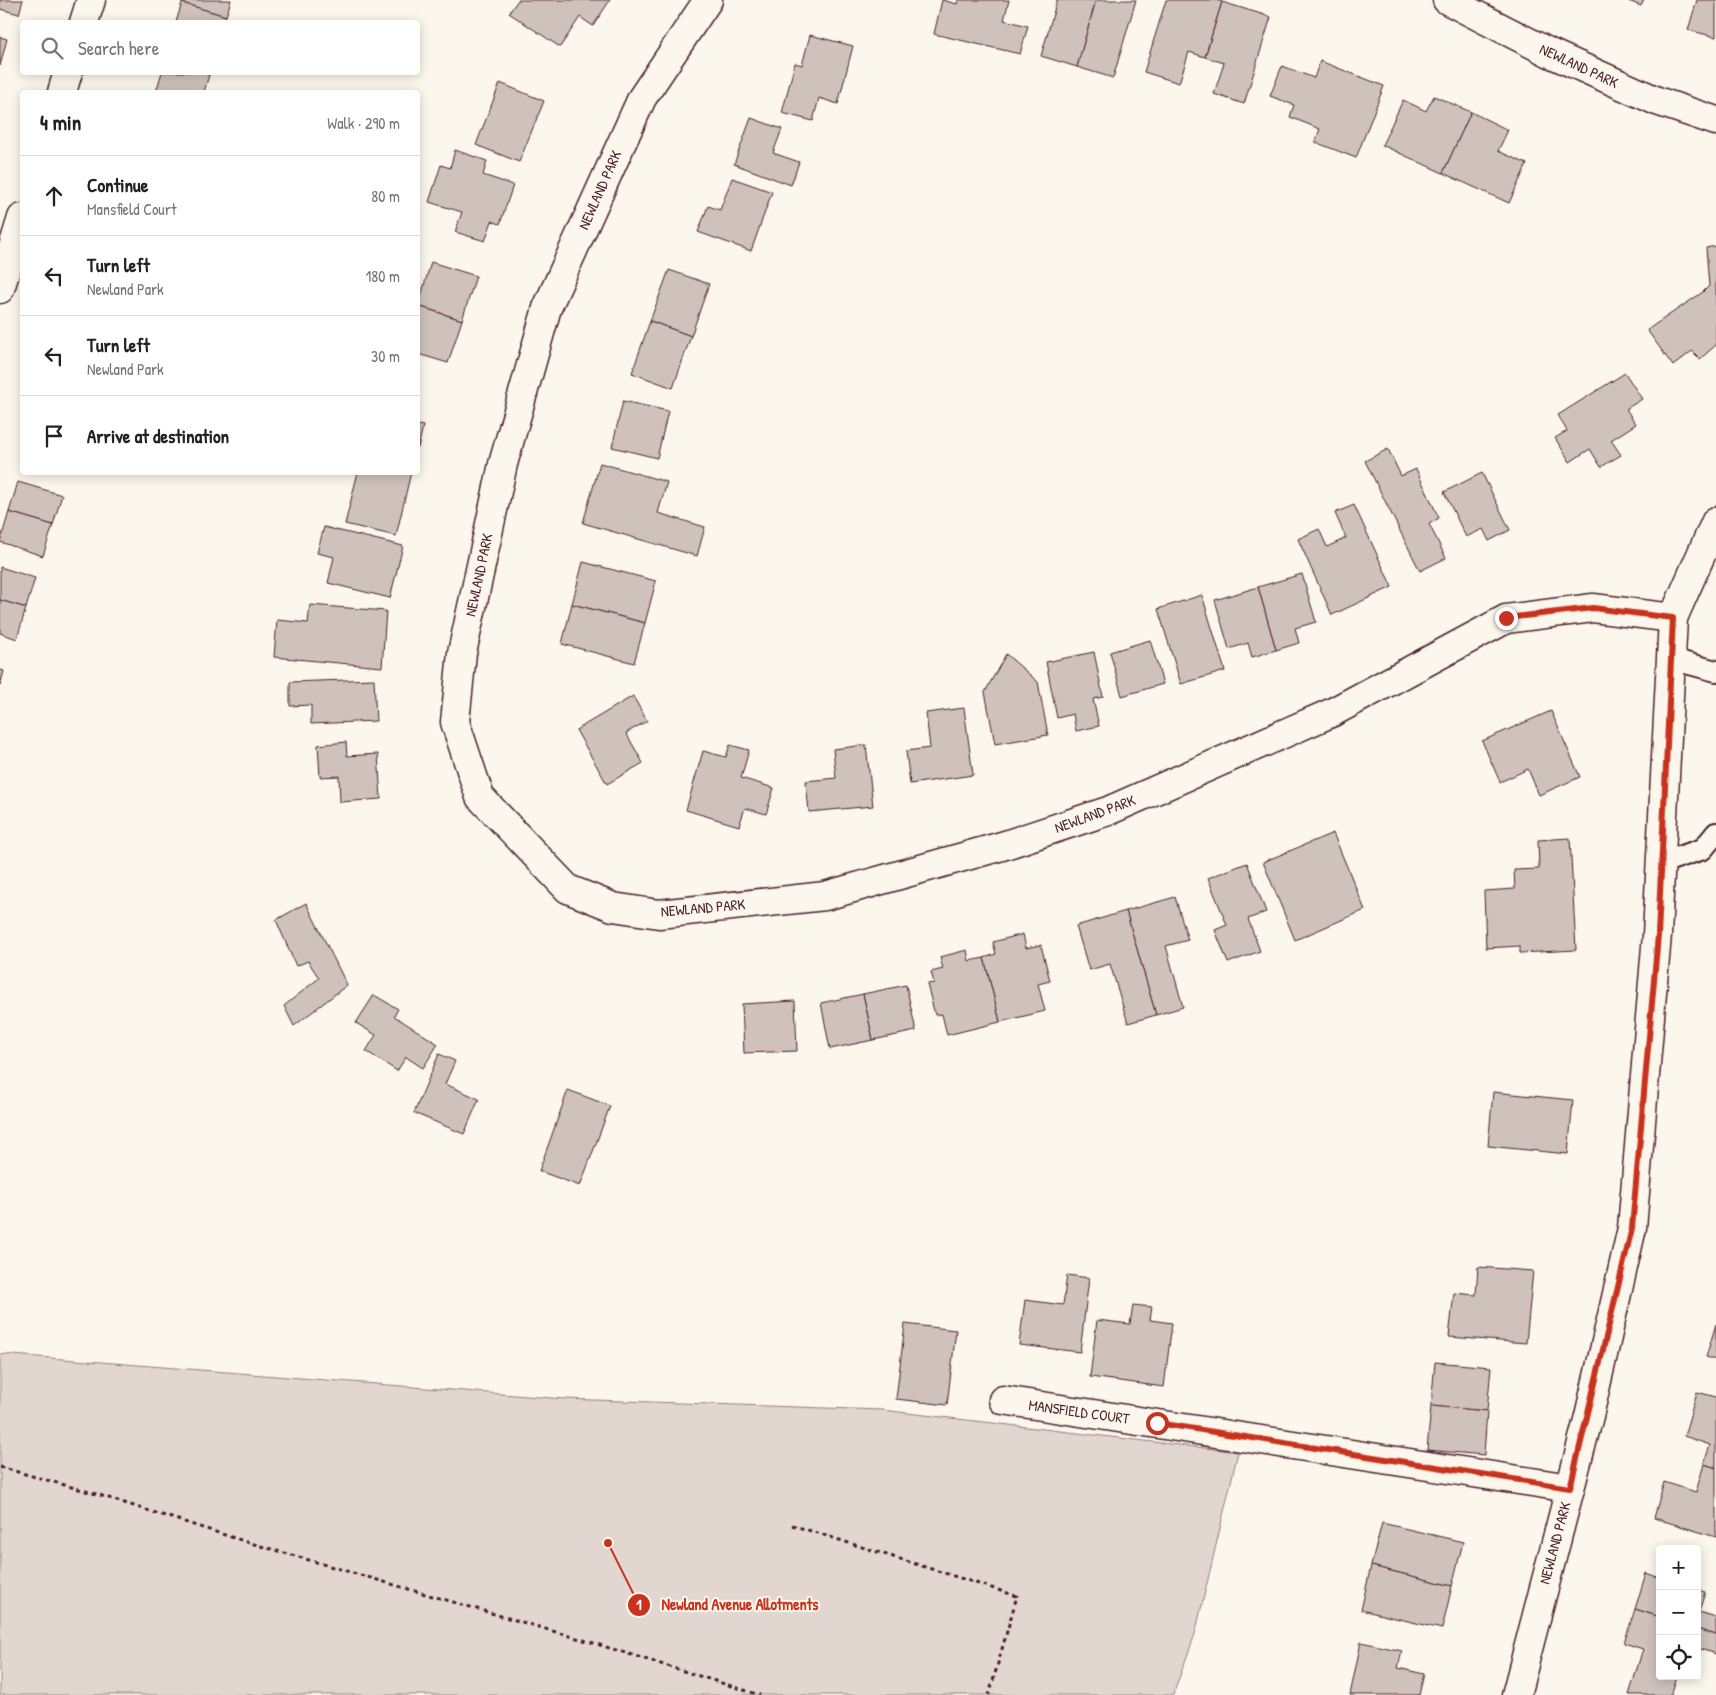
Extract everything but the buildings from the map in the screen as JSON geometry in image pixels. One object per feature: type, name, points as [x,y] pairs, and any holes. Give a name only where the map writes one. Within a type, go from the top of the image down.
[{"type":"street","points":[[85,20],[91,0]]},
{"type":"street","name":"NEWLAND PARK","points":[[708,0],[642,98],[547,308],[503,464],[462,653],[455,722],[480,797],[568,889],[613,907],[659,914],[825,896],[1002,846],[1108,811],[1332,712],[1506,618],[1593,608],[1673,618]]},
{"type":"street","name":"NEWLAND PARK","points":[[1447,0],[1550,53],[1657,102],[1716,121]]},
{"type":"street","points":[[63,90],[67,75]]},
{"type":"street","points":[[0,289],[20,224]]},
{"type":"street","name":"NEWLAND PARK","points":[[1516,1695],[1570,1488],[1632,1228],[1656,961],[1673,618],[1716,521]]},
{"type":"street","name":"MANSFIELD COURT","points":[[1003,1400],[1570,1488]]},
{"type":"lane","points":[[1671,660],[1716,671]]},
{"type":"lane","points":[[1661,863],[1703,849],[1716,833]]},
{"type":"path","points":[[0,1467],[93,1493],[247,1542],[587,1641],[760,1695]]},
{"type":"path","points":[[792,1525],[1016,1596],[989,1695]]},
{"type":"shaded area","points":[[0,1354],[564,1399],[882,1410],[1238,1452],[1195,1634],[1173,1695],[0,1695]]},
{"type":"place","name":"Newland Avenue Allotments","points":[[608,1543]]},
{"type":"route","points":[[1157,1423],[1570,1488],[1589,1416],[1632,1228],[1658,935],[1666,734],[1673,618],[1593,608],[1506,618]]}]
